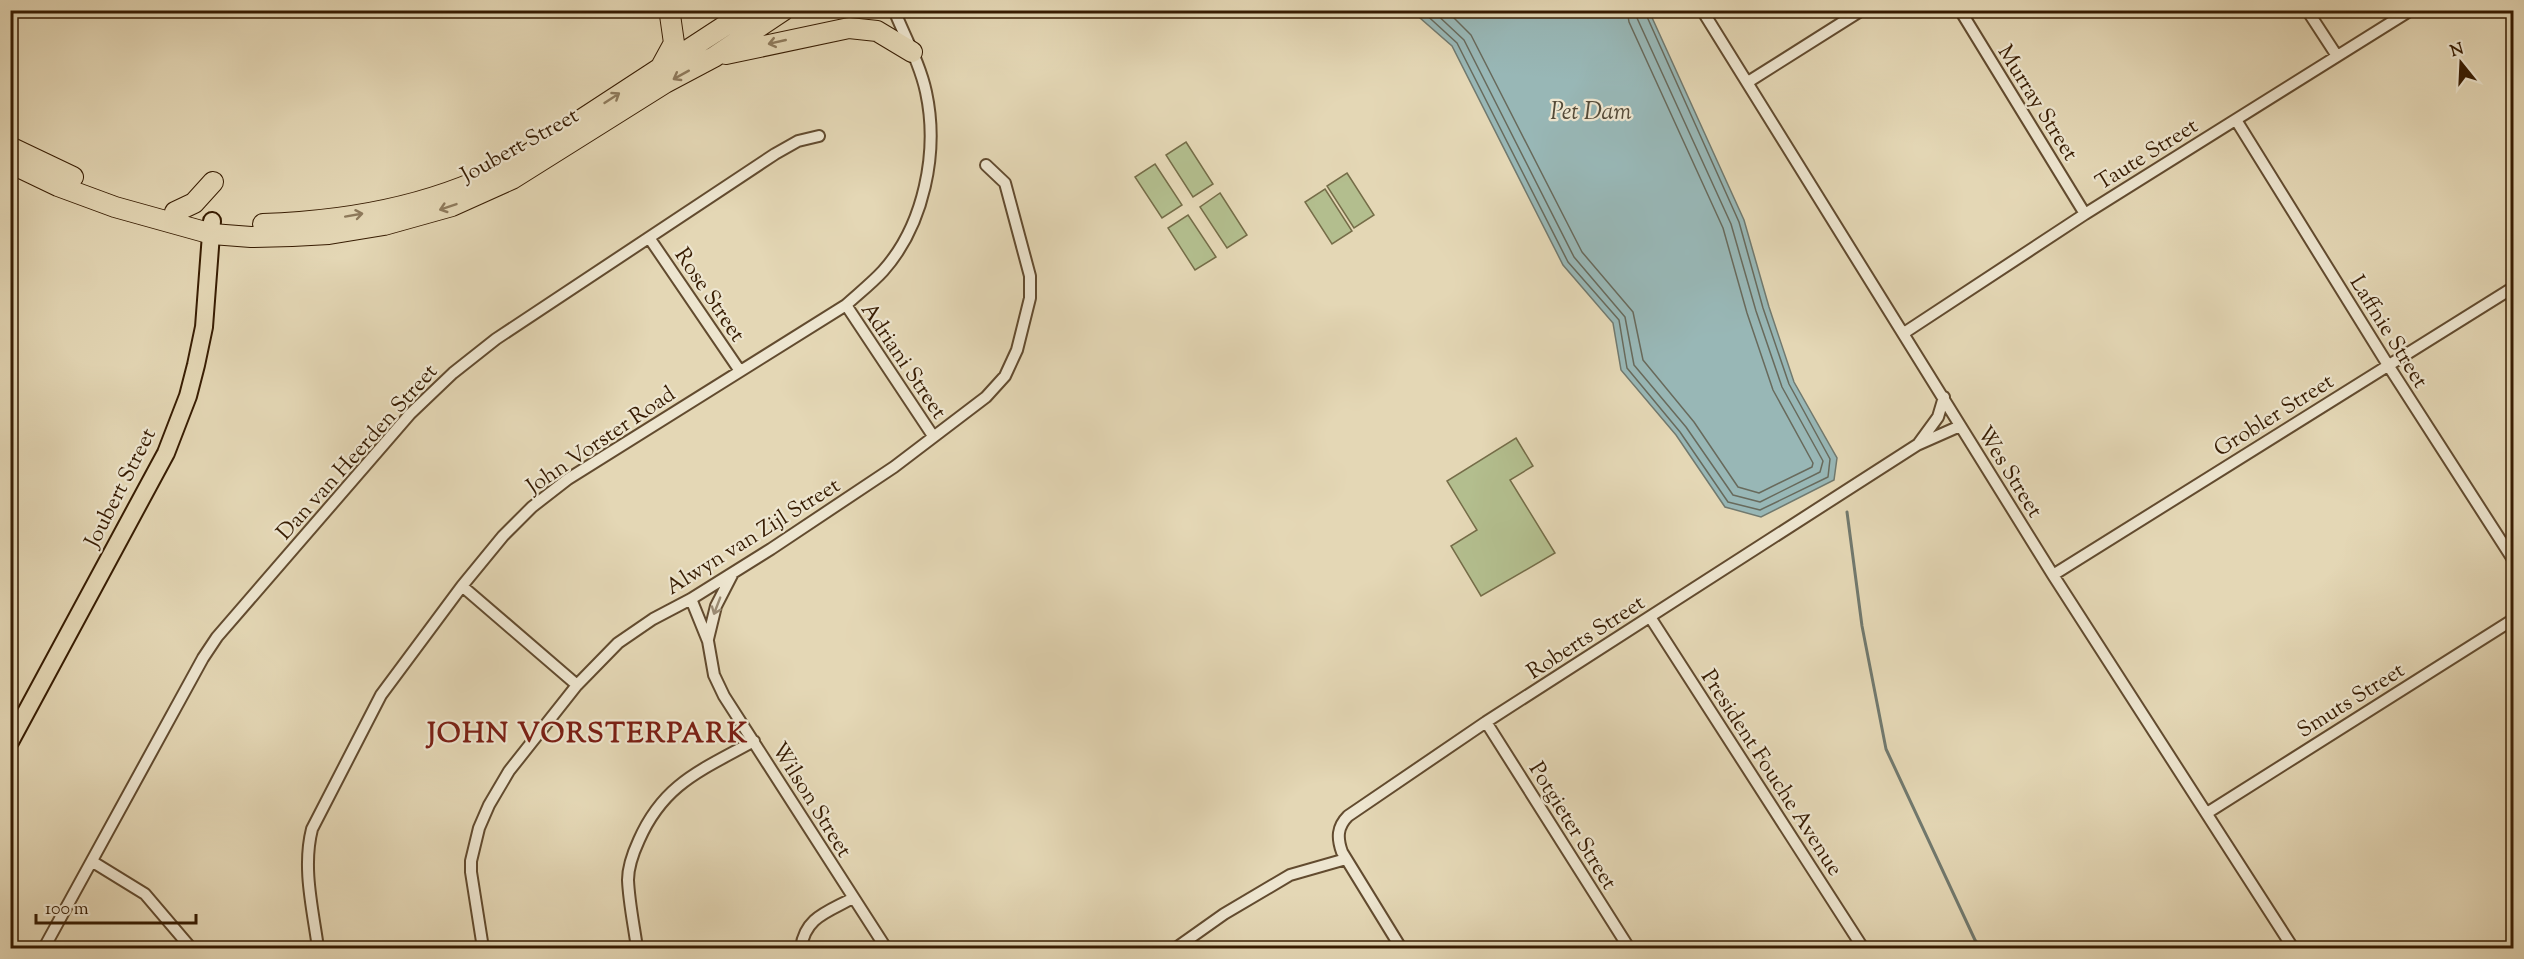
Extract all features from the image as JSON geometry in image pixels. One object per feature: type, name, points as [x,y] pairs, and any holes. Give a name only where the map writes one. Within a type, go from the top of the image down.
[{"type":"highway","name":"Joubert Street","points":[[212,228],[309,222],[394,207],[447,192],[492,175],[748,10]]},
{"type":"highway","name":"Joubert Street","points":[[212,228],[251,237],[329,234],[400,221],[475,198],[532,168],[665,83],[714,57],[780,13]]},
{"type":"highway","points":[[780,13],[823,32]]},
{"type":"highway","points":[[660,67],[674,43],[670,15]]},
{"type":"highway","points":[[714,57],[849,28],[867,29],[889,37],[912,52]]},
{"type":"highway","points":[[10,147],[95,186],[175,212],[212,228]]},
{"type":"highway","points":[[10,163],[58,186],[115,207],[212,228]]},
{"type":"highway","points":[[175,212],[194,203],[213,182]]},
{"type":"main road","name":"Joubert Street","points":[[10,742],[166,453],[188,396],[204,327],[212,228]]},
{"type":"street","name":"John Vorster Road","points":[[318,948],[308,870],[308,844],[312,829],[381,695],[462,586],[503,536],[548,494],[846,305],[884,270],[896,253],[917,215],[924,191],[928,170],[929,115],[926,93],[894,10]]},
{"type":"street","name":"Wes Street","points":[[1702,10],[2053,575],[2293,948]]},
{"type":"street","points":[[1748,81],[1862,10]]},
{"type":"street","name":"Murray Street","points":[[1960,10],[2085,214]]},
{"type":"street","points":[[2307,10],[2337,56]]},
{"type":"street","name":"Taute Street","points":[[1904,333],[2085,214],[2411,10]]},
{"type":"street","name":"Laffnie Street","points":[[2236,120],[2388,365],[2514,561]]},
{"type":"street","name":"Dan van Heerden Street","points":[[44,948],[203,658],[217,637],[410,414],[453,373],[496,339],[787,146],[819,136]]},
{"type":"street","name":"Alwyn van Zijl Street","points":[[483,948],[471,872],[471,861],[479,828],[489,805],[509,771],[577,685],[618,643],[653,619],[733,573],[894,467],[987,397],[1005,376],[1017,350],[1030,297],[1030,276],[1005,183],[986,165]]},
{"type":"street","name":"Rose Street","points":[[650,239],[740,371]]},
{"type":"street","name":"Grobler Street","points":[[2053,575],[2514,286]]},
{"type":"street","name":"Adriani Street","points":[[846,305],[933,436]]},
{"type":"street","points":[[1917,445],[1934,425],[1944,398]]},
{"type":"street","points":[[1917,445],[1960,426]]},
{"type":"street","name":"Roberts Street","points":[[1346,859],[1340,845],[1340,827],[1348,816],[1486,722],[1917,445]]},
{"type":"street","points":[[708,641],[716,606],[733,573]]},
{"type":"street","points":[[462,586],[577,685]]},
{"type":"street","name":"Wilson Street","points":[[691,599],[708,641],[711,663],[719,686],[886,948]]},
{"type":"street","name":"President Fouche Avenue","points":[[1650,616],[1863,948]]},
{"type":"street","name":"Smuts Street","points":[[2207,813],[2514,618]]},
{"type":"street","name":"Potgieter Street","points":[[1486,722],[1629,948]]},
{"type":"street","points":[[637,948],[628,879],[633,853],[650,817],[660,803],[686,780],[754,741]]},
{"type":"street","points":[[1176,948],[1224,914],[1290,875],[1346,859],[1401,948]]},
{"type":"street","points":[[93,862],[145,894],[191,948]]},
{"type":"street","points":[[801,948],[807,927],[816,919],[854,898]]},
{"type":"street","points":[[2508,948],[2514,945]]},
{"type":"green space","points":[[1186,142],[1213,184],[1193,197],[1166,155]]},
{"type":"green space","points":[[1155,164],[1182,205],[1162,218],[1135,177]]},
{"type":"green space","points":[[1347,173],[1374,215],[1354,228],[1327,186]]},
{"type":"green space","points":[[1325,189],[1352,231],[1332,244],[1305,202]]},
{"type":"green space","points":[[1220,193],[1247,235],[1227,248],[1200,207]]},
{"type":"green space","points":[[1188,215],[1216,257],[1195,270],[1168,228]]},
{"type":"green space","points":[[1516,438],[1533,466],[1510,480],[1555,553],[1481,596],[1451,546],[1477,530],[1447,481]]},
{"type":"water","name":"Pet Dam","points":[[1412,11],[1649,11],[1744,220],[1794,382],[1837,458],[1834,480],[1761,517],[1725,507],[1676,435],[1621,370],[1613,323],[1563,265],[1452,46]]},
{"type":"waterway","points":[[1847,512],[1862,626],[1886,749],[1975,940],[1981,948]]},
{"type":"district","name":"JOHN VORSTERPARK","points":[[588,732]]}]
